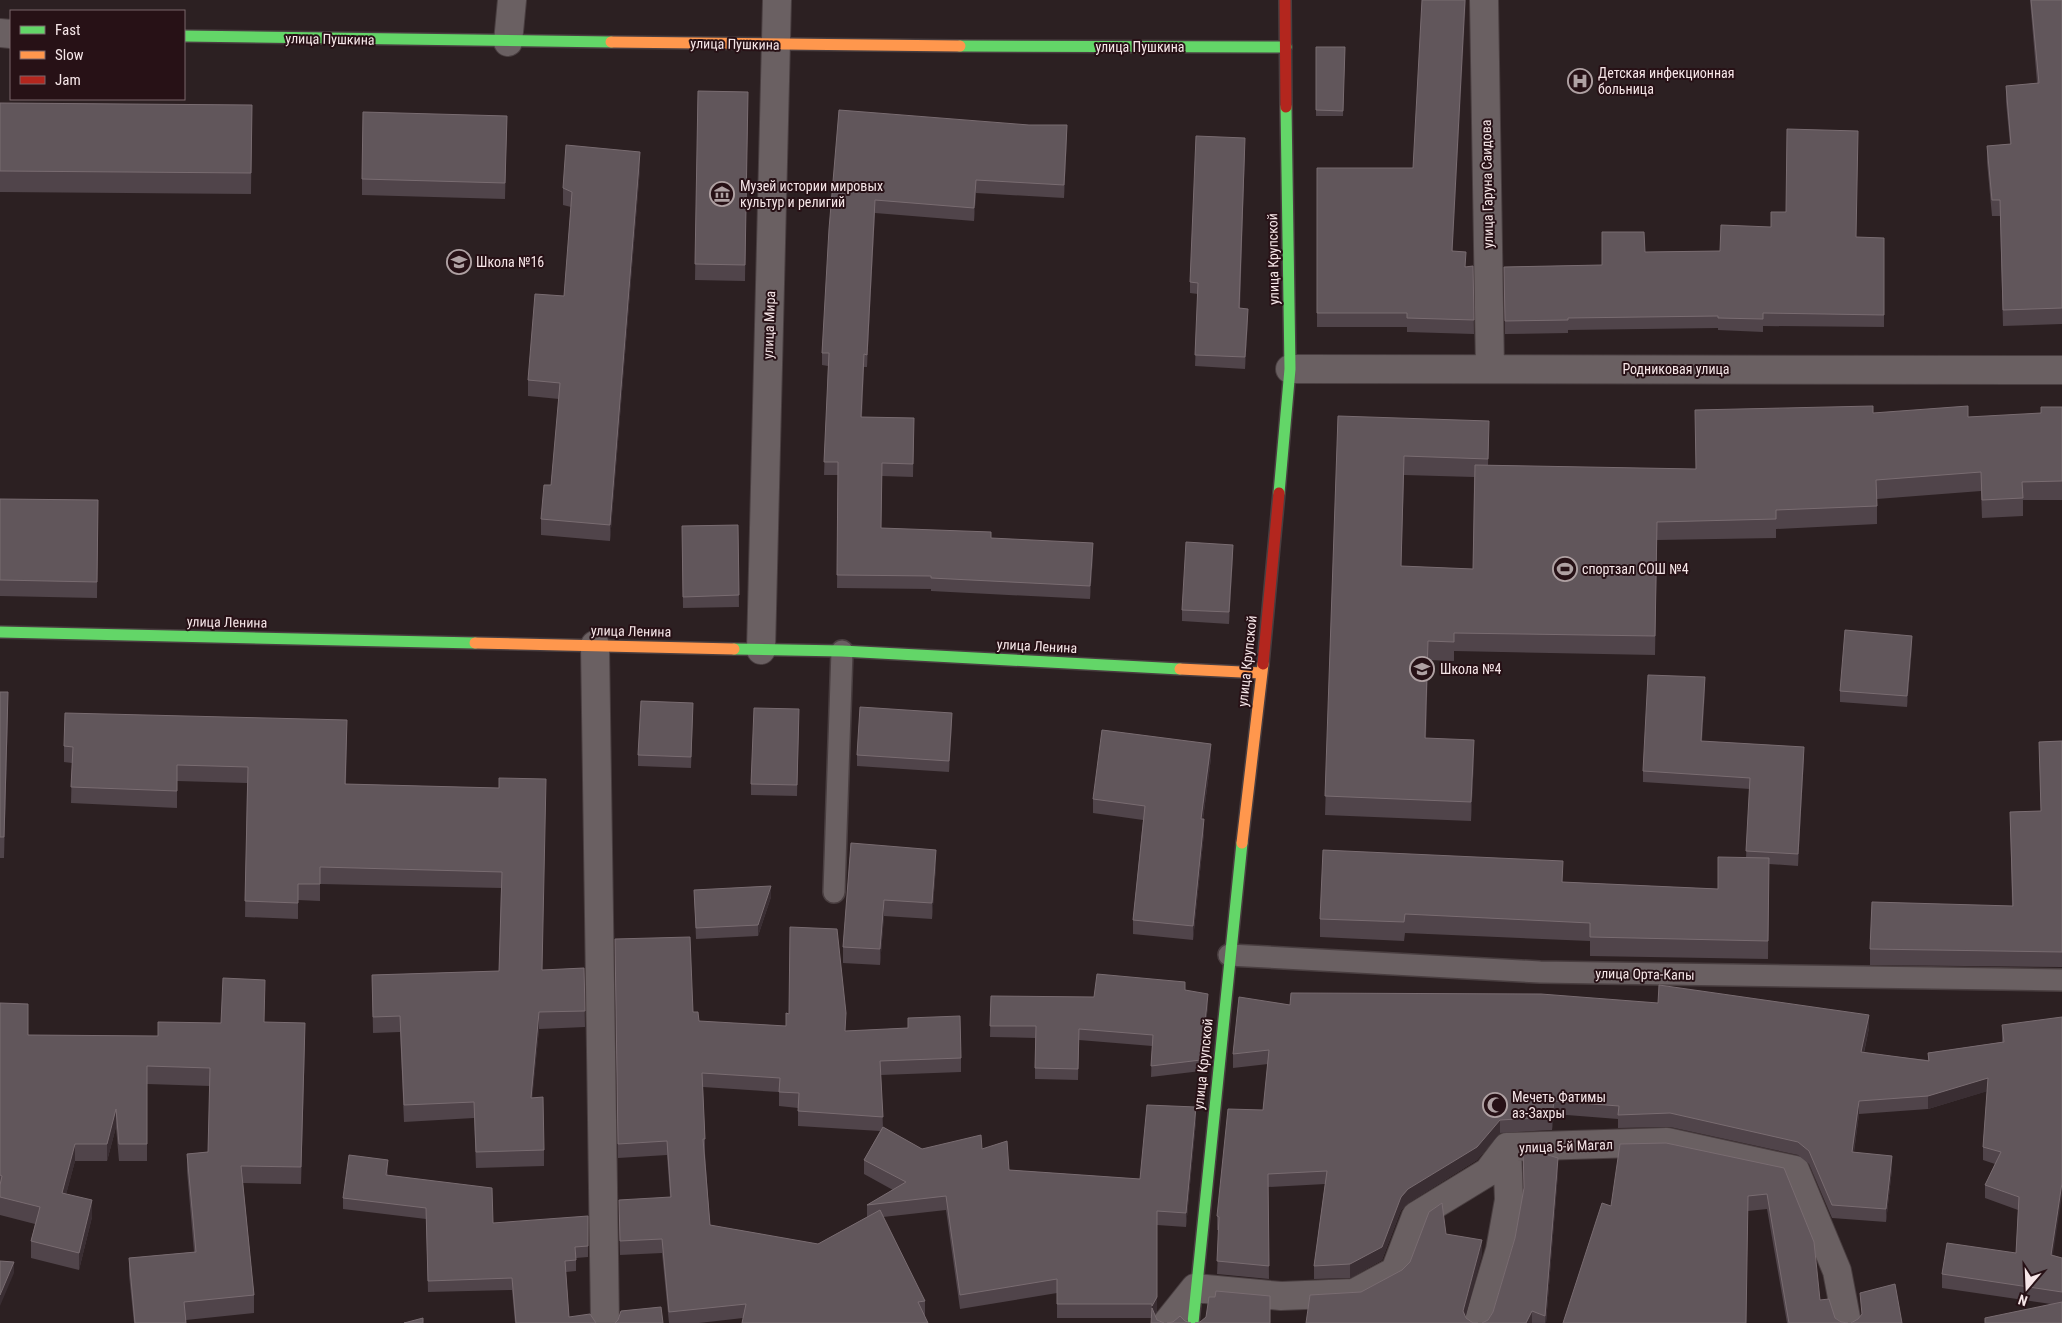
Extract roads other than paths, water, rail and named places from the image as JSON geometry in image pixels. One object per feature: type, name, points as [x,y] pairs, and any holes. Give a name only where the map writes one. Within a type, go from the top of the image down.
[{"type":"street","points":[[508,42],[512,0]]},
{"type":"street","name":"улица Мира","points":[[761,650],[777,0]]},
{"type":"street","name":"улица Крупской","points":[[1193,1323],[1229,955],[1262,673],[1290,369],[1285,0]]},
{"type":"street","name":"улица Гаруна Саидова","points":[[1484,0],[1490,369]]},
{"type":"street","name":"улица Пушкина","points":[[185,36],[777,45],[1286,47]]},
{"type":"street","name":"Родниковая улица","points":[[1290,369],[2062,370]]},
{"type":"street","name":"улица Ленина","points":[[0,632],[842,651],[1262,673]]},
{"type":"street","points":[[595,646],[605,1323]]},
{"type":"street","name":"улица 5-й Магал","points":[[1195,1288],[1281,1296],[1354,1293],[1395,1271],[1416,1216],[1488,1172],[1507,1147],[1667,1142],[1795,1170],[1837,1271],[1847,1323]]},
{"type":"street","points":[[1478,1323],[1500,1250],[1509,1200],[1507,1147]]},
{"type":"street","points":[[1167,1323],[1195,1288]]},
{"type":"lane","points":[[834,892],[842,651]]},
{"type":"lane","name":"улица Орта-Капы","points":[[1229,955],[1540,972],[2062,980]]},
{"type":"place","name":"Детская инфекционная больница","points":[[1580,81]]},
{"type":"place","name":"Музей истории мировых культур и религий","points":[[722,194]]},
{"type":"place","name":"Школа №16","points":[[459,262]]},
{"type":"place","name":"спортзал СОШ №4","points":[[1565,569]]},
{"type":"place","name":"Школа №4","points":[[1422,669]]},
{"type":"place","name":"Мечеть Фатимы аз-Захры","points":[[1495,1105]]}]
